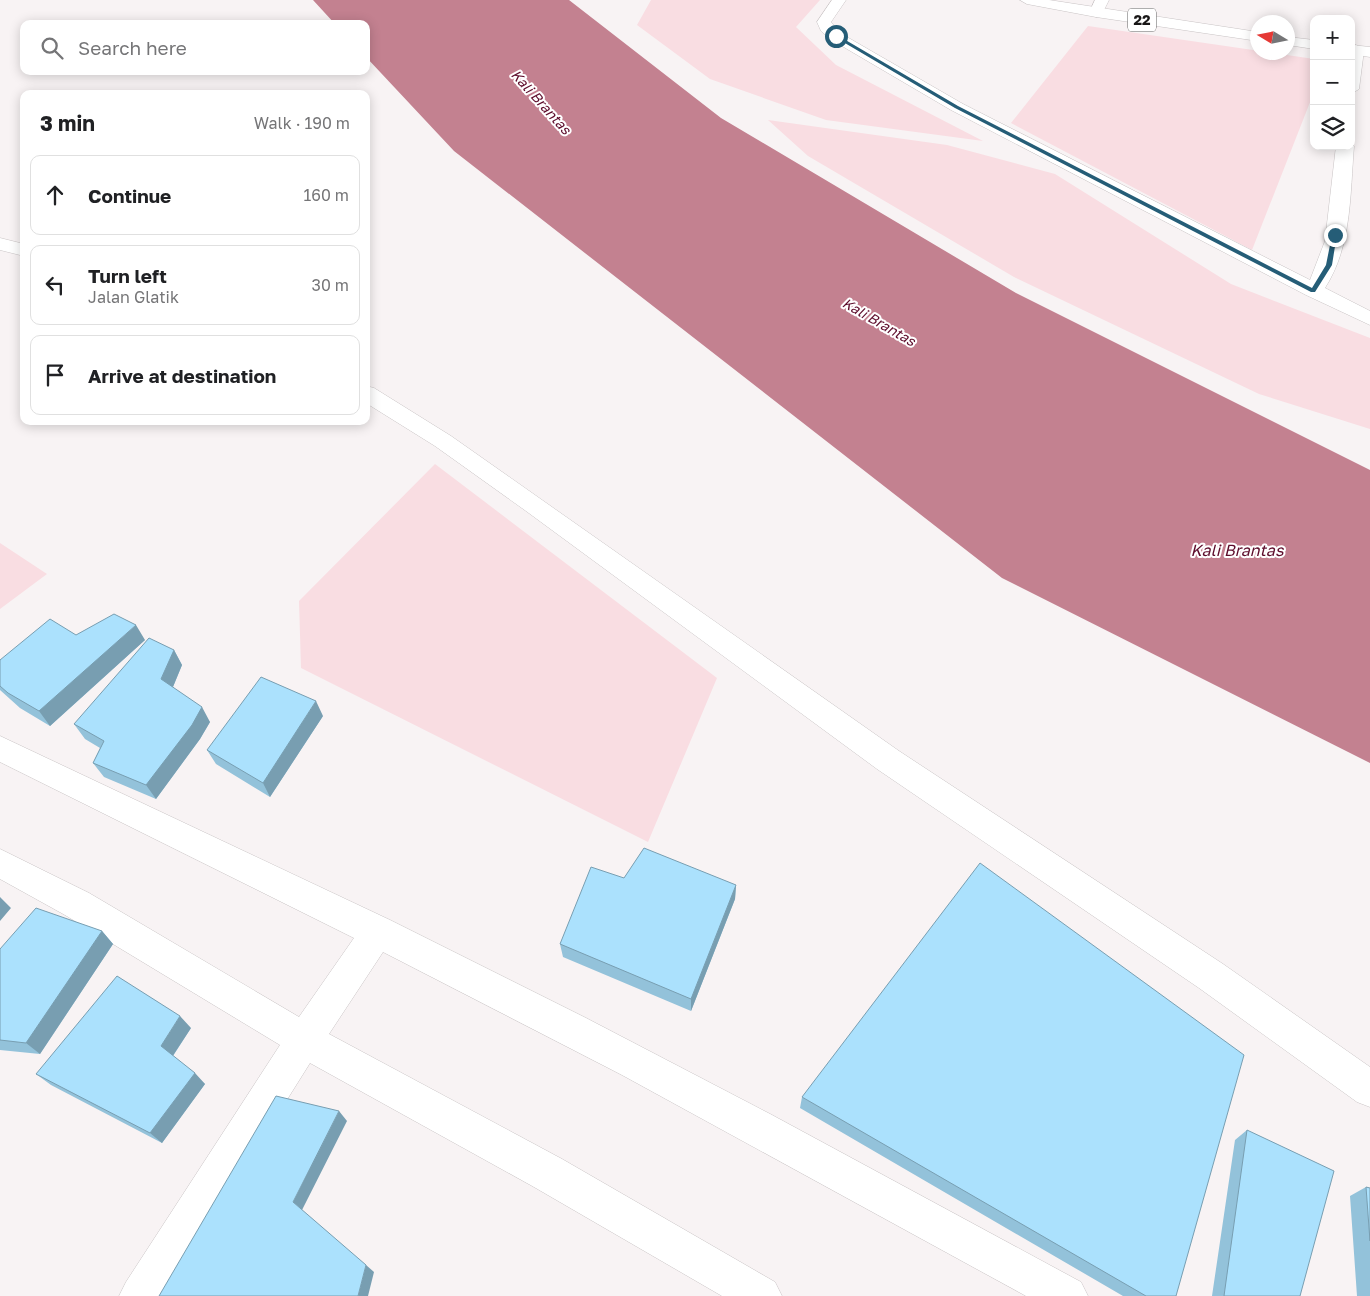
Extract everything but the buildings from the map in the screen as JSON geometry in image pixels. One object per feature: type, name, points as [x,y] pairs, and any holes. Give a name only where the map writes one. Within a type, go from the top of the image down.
[{"type":"main road","points":[[839,0],[824,22],[826,28],[836,36],[957,107],[1370,319]]},
{"type":"main road","name":"22","points":[[1027,0],[1099,6],[1250,35]]},
{"type":"main road","points":[[1295,43],[1310,45]]},
{"type":"main road","points":[[1355,70],[1359,50]]},
{"type":"main road","points":[[1313,290],[1329,265],[1335,235],[1345,150]]},
{"type":"main road","points":[[0,244],[20,249]]},
{"type":"main road","points":[[370,395],[443,441],[689,614],[888,760],[1211,976],[1370,1089]]},
{"type":"main road","points":[[0,748],[120,808],[378,931],[585,1036],[1066,1296]]},
{"type":"main road","points":[[0,863],[76,904],[304,1040],[548,1173],[761,1296]]},
{"type":"main road","points":[[140,1296],[304,1040],[378,931]]},
{"type":"shaded area","points":[[651,0],[820,0],[796,27],[836,65],[983,141],[826,120],[710,79],[637,25]]},
{"type":"shaded area","points":[[1088,26],[1250,50],[1250,60],[1295,60],[1295,56],[1310,58],[1310,102],[1252,250],[1011,123]]},
{"type":"shaded area","points":[[768,120],[947,145],[1055,174],[1231,284],[1370,338],[1370,429],[1259,394],[1014,277],[808,156]]},
{"type":"shaded area","points":[[435,464],[717,678],[648,842],[301,668],[299,601]]},
{"type":"shaded area","points":[[0,543],[47,574],[0,609]]},
{"type":"water","name":"Kali Brantas","points":[[313,0],[569,0],[721,118],[1016,293],[1370,470],[1370,763],[1002,578],[454,151],[370,61],[370,20],[331,20]]},
{"type":"route","points":[[836,36],[957,107],[1313,290],[1319,284],[1329,265],[1335,235]]}]
